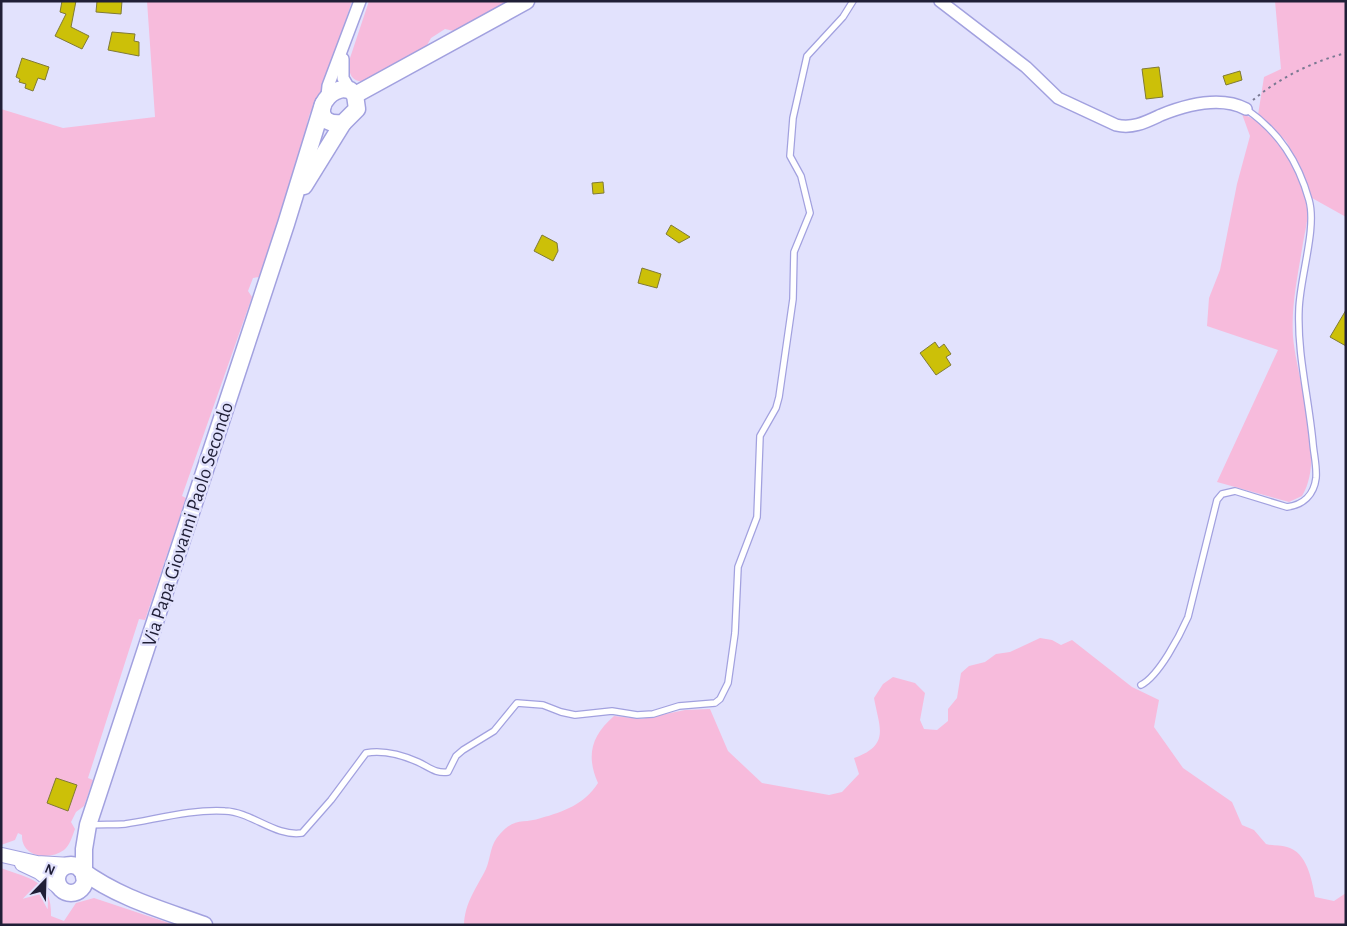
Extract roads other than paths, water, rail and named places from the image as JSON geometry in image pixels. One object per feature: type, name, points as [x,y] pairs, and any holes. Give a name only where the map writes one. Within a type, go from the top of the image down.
[{"type":"main road","points":[[286,224],[306,181],[343,123],[354,98],[419,58],[526,1]]},
{"type":"main road","points":[[286,224],[325,100],[336,90],[354,98]]},
{"type":"main road","points":[[325,100],[322,112],[324,119],[329,123],[343,123]]},
{"type":"main road","name":"Via Papa Giovanni Paolo Secondo","points":[[66,891],[81,888],[74,870],[76,848],[88,825],[286,224]]},
{"type":"main road","points":[[125,897],[95,891],[66,891],[57,881],[74,870],[125,897],[204,925]]},
{"type":"street","points":[[325,100],[328,86],[360,1]]},
{"type":"street","points":[[940,1],[1026,67],[1058,98],[1116,125],[1126,128],[1142,124],[1176,110],[1198,104],[1234,105],[1246,109]]},
{"type":"street","points":[[344,47],[343,78],[354,98]]},
{"type":"street","points":[[2,855],[74,870]]},
{"type":"street","points":[[2,855],[39,872],[66,891]]},
{"type":"lane","points":[[88,825],[122,824],[183,814],[224,811],[251,817],[284,831],[302,833],[331,800],[366,753],[386,753],[410,759],[440,773],[448,772],[456,756],[494,731],[516,704],[543,705],[575,715],[612,711],[637,715],[653,714],[679,706],[715,703],[720,699],[728,683],[735,633],[738,567],[757,517],[760,436],[776,408],[779,398],[790,325],[794,252],[810,213],[801,176],[790,156],[793,118],[807,56],[843,17],[853,1]]},
{"type":"lane","points":[[1141,685],[1154,673],[1182,631],[1188,617],[1217,500],[1222,494],[1235,491],[1287,507],[1295,506],[1305,502],[1316,477],[1309,402],[1300,345],[1299,309],[1312,214],[1303,183],[1291,155],[1273,131],[1246,109]]}]
